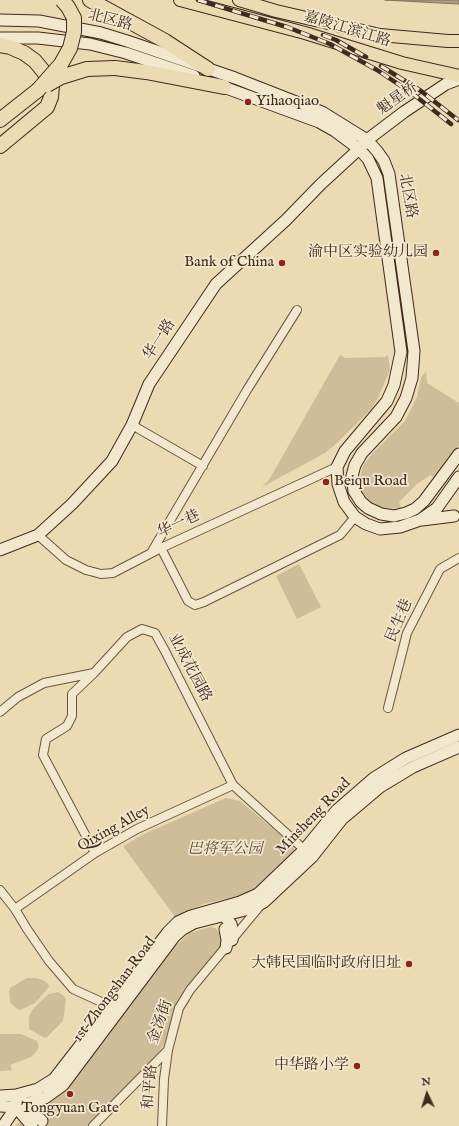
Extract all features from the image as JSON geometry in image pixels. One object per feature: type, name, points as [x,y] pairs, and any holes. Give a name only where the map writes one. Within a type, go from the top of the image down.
[{"type":"highway","points":[[38,90],[60,64],[70,48],[74,32],[74,18],[62,0]]},
{"type":"highway","points":[[90,0],[165,41],[208,69]]},
{"type":"highway","points":[[0,45],[17,50],[35,61],[44,72],[52,86],[52,97],[47,107],[0,146]]},
{"type":"highway","points":[[0,120],[38,90],[61,76],[88,69],[115,68],[146,72],[224,87]]},
{"type":"main road","name":"嘉陵江滨江路","points":[[180,0],[305,33],[402,63],[459,76]]},
{"type":"main road","name":"嘉陵江滨江路","points":[[239,0],[276,11],[380,35],[453,41]]},
{"type":"main road","name":"北区路","points":[[0,20],[39,21],[79,28],[127,41],[208,69],[322,112],[367,140],[384,161],[388,174],[414,351],[412,378],[406,398],[396,417],[362,453],[355,465],[352,476],[354,492],[361,502],[368,508],[381,514],[394,516],[406,513],[415,509],[424,501],[459,454]]},
{"type":"main road","points":[[57,40],[81,42],[86,40],[87,35],[79,28]]},
{"type":"main road","name":"北区路","points":[[0,38],[20,37],[57,40],[90,44],[126,52],[318,122],[335,131],[359,149],[368,159],[379,187],[401,352],[394,385],[387,400],[345,450],[336,467]]},
{"type":"main road","name":"魁星桥","points":[[359,149],[367,140],[404,112],[446,84],[459,79]]},
{"type":"main road","name":"华一路","points":[[0,550],[38,536],[72,504],[112,461],[132,425],[149,384],[216,284],[286,220],[320,184],[359,149]]},
{"type":"main road","points":[[336,467],[338,484],[344,502],[355,517],[366,524],[380,529],[400,527],[420,520],[454,516]]},
{"type":"main road","points":[[420,520],[437,508],[459,477]]},
{"type":"main road","points":[[424,501],[435,501],[437,508]]},
{"type":"main road","name":"Minsheng Road","points":[[308,853],[336,811],[374,778],[406,758],[459,735]]},
{"type":"main road","name":"Minsheng Road","points":[[261,898],[342,819],[380,787],[413,767],[459,747]]},
{"type":"main road","points":[[224,916],[253,908],[261,898]]},
{"type":"main road","name":"1st Zhongshan Road","points":[[0,1106],[21,1106],[45,1098],[63,1085],[174,937],[188,926],[206,916],[240,902],[261,898]]},
{"type":"main road","points":[[206,916],[214,912],[224,916],[231,924],[233,932],[229,944]]},
{"type":"main road","name":"1st Zhongshan Road","points":[[0,1096],[16,1095],[38,1089],[54,1079],[168,932],[178,922],[191,916],[206,916]]},
{"type":"main road","points":[[206,916],[222,923],[225,928],[229,944]]},
{"type":"main road","points":[[16,1095],[21,1106],[37,1124]]},
{"type":"main road","points":[[3,1126],[21,1106]]},
{"type":"street","points":[[150,554],[247,390],[297,310]]},
{"type":"street","points":[[132,425],[203,466]]},
{"type":"street","name":"华一巷","points":[[38,536],[66,560],[86,570],[100,574],[113,573],[162,548],[336,467]]},
{"type":"street","points":[[162,548],[188,601],[195,605],[204,602],[340,535],[355,517]]},
{"type":"street","name":"民生巷","points":[[388,708],[407,633],[440,569],[459,558]]},
{"type":"street","name":"业成花园路","points":[[94,673],[127,637],[142,628],[155,633],[233,785],[308,853]]},
{"type":"street","points":[[0,712],[18,697],[44,683],[94,673]]},
{"type":"street","points":[[94,673],[72,694],[72,716],[67,726],[46,739],[43,755],[95,853]]},
{"type":"street","name":"Qixing Alley","points":[[15,908],[95,853],[137,829],[233,785]]},
{"type":"street","points":[[0,890],[15,908],[27,929],[49,961],[73,989],[110,1006]]},
{"type":"street","name":"金汤街","points":[[93,1126],[168,1050],[180,1008],[184,1000],[229,944],[261,898]]},
{"type":"street","name":"和平路","points":[[162,1126],[164,1079],[168,1050]]},
{"type":"green space","points":[[340,355],[345,358],[385,357],[388,355],[390,370],[378,398],[371,409],[325,453],[262,487],[269,480]]},
{"type":"green space","points":[[426,371],[427,383],[459,403],[459,445],[435,478],[430,475],[417,484],[399,502],[401,508],[386,509],[376,506],[369,502],[362,492],[359,483],[363,466],[372,454],[405,421],[417,397],[421,378]]},
{"type":"green space","points":[[299,564],[321,607],[297,619],[276,576]]},
{"type":"green space","name":"巴将军公园","points":[[226,798],[240,801],[293,845],[294,852],[260,888],[243,895],[203,904],[175,917],[123,846],[144,834]]},
{"type":"green space","points":[[210,927],[215,928],[220,933],[222,946],[181,997],[166,1041],[159,1052],[88,1126],[15,1126],[46,1100],[168,953],[190,933]]},
{"type":"green space","points":[[27,978],[43,980],[49,987],[35,1003],[21,1010],[17,1009],[10,1002],[10,988]]},
{"type":"green space","points":[[58,992],[66,999],[63,1021],[46,1038],[29,1029],[29,1016],[33,1009],[49,994]]},
{"type":"green space","points":[[0,1034],[21,1034],[37,1041],[39,1047],[31,1057],[10,1065],[12,1070],[0,1071]]},
{"type":"shaded area","points":[[385,0],[459,0],[459,4]]},
{"type":"railway","points":[[198,0],[287,27],[330,44],[377,70],[413,94],[451,124]]},
{"type":"railway","points":[[323,35],[336,40],[366,57]]},
{"type":"railway","points":[[381,66],[421,91],[458,120]]},
{"type":"place","name":"Yihaoqiao","points":[[248,102]]},
{"type":"place","name":"渝中区实验幼儿园","points":[[436,253]]},
{"type":"place","name":"Bank of China","points":[[282,263]]},
{"type":"place","name":"Beiqu Road","points":[[326,482]]},
{"type":"place","name":"大韩民国临时政府旧址","points":[[409,964]]},
{"type":"place","name":"中华路小学","points":[[357,1066]]},
{"type":"place","name":"Tongyuan Gate","points":[[70,1094]]}]
